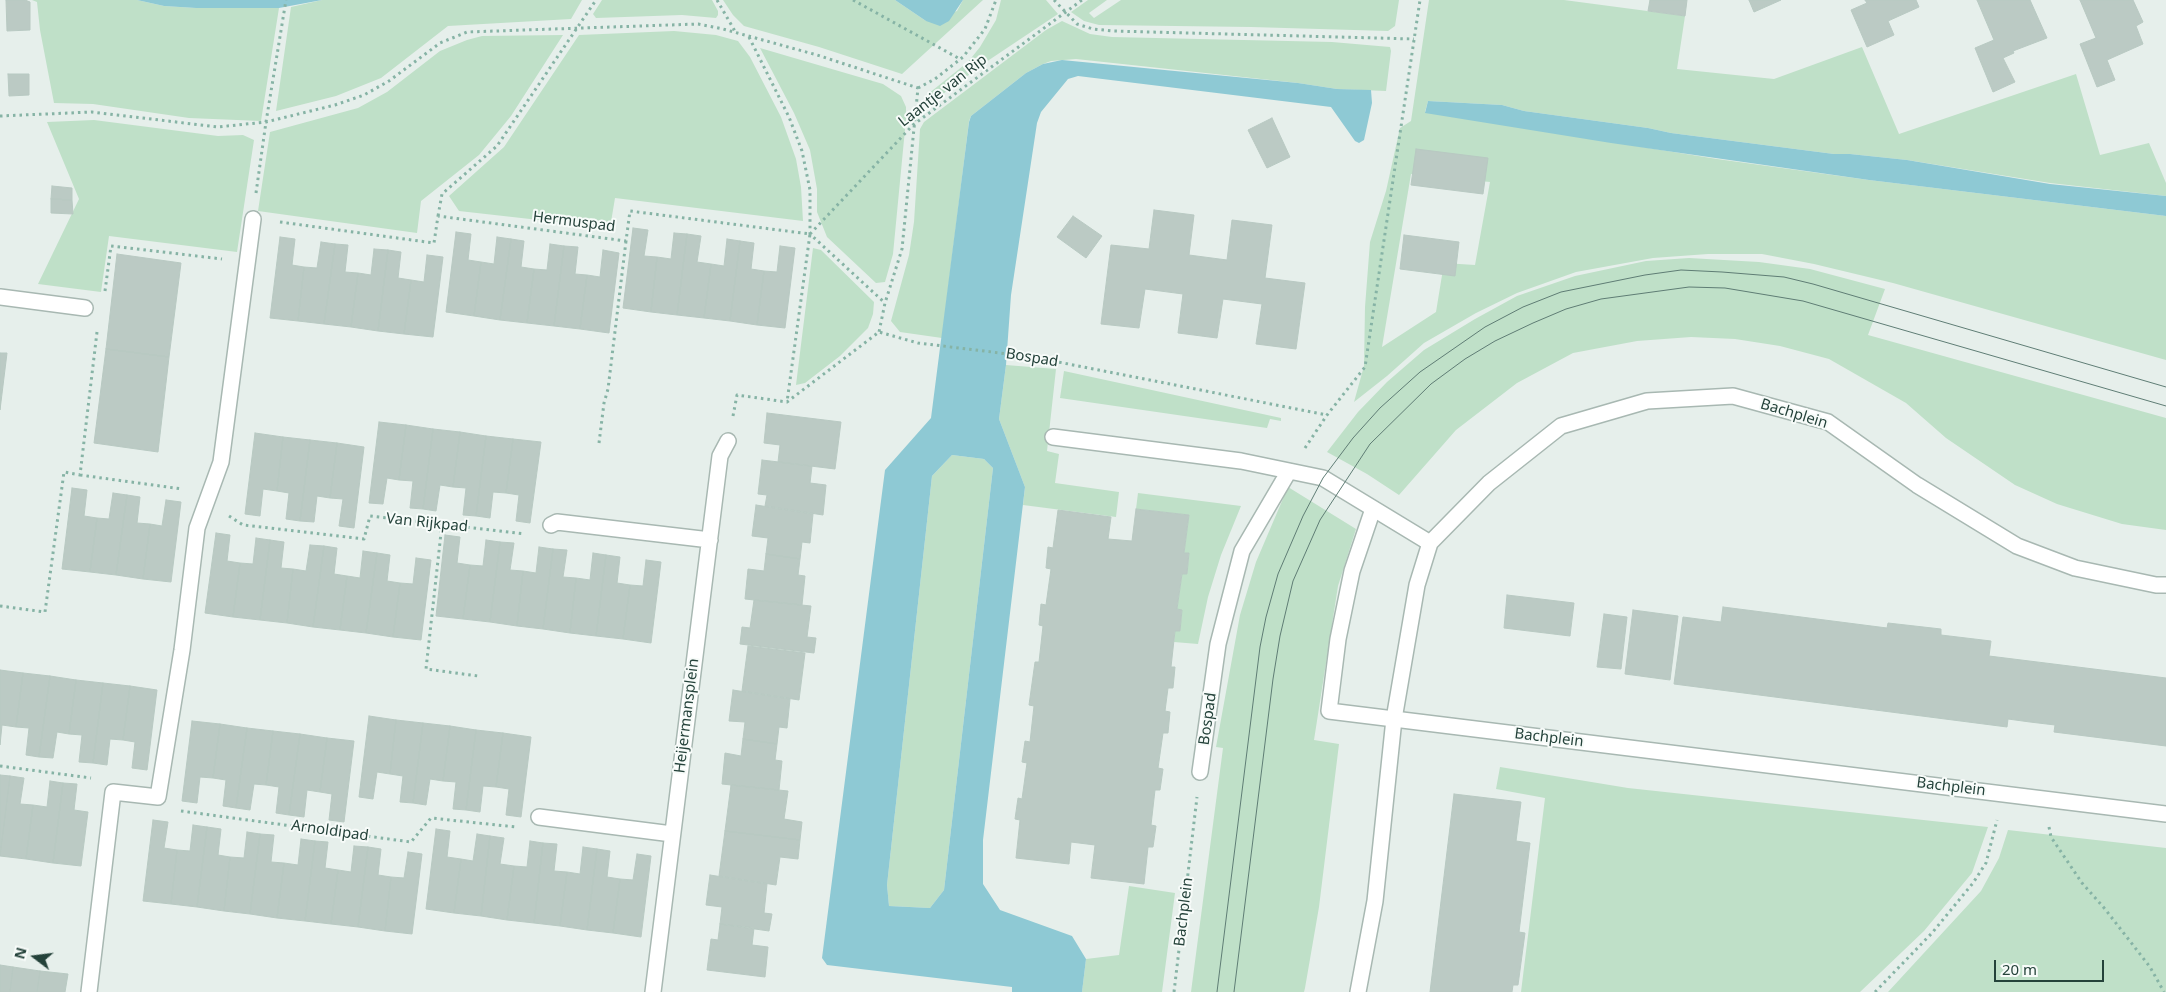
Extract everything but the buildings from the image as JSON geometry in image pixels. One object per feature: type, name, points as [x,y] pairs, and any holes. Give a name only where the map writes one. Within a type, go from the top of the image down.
[{"type":"street","points":[[89,992],[113,792],[158,797],[182,650],[196,528],[221,462],[253,219]]},
{"type":"street","points":[[0,297],[92,308]]},
{"type":"street","name":"Bachplein","points":[[1358,992],[1375,901],[1394,718],[1417,585],[1430,543],[1489,483],[1561,426],[1646,400],[1733,396],[1828,422],[1917,486],[2017,546],[2076,568],[2156,585],[2166,585]]},
{"type":"street","points":[[1053,437],[1241,461],[1324,478],[1430,543]]},
{"type":"street","name":"Heijermansplein","points":[[653,992],[720,456],[728,441]]},
{"type":"street","name":"Bospad","points":[[1200,772],[1218,644],[1242,552],[1289,471]]},
{"type":"street","name":"Bachplein","points":[[1373,509],[1352,571],[1338,640],[1329,710],[2166,814]]},
{"type":"street","points":[[551,524],[557,522],[710,540]]},
{"type":"street","points":[[540,817],[672,834]]},
{"type":"path","points":[[286,0],[266,122],[253,219],[434,243],[442,194],[497,146],[596,0]]},
{"type":"path","points":[[717,0],[736,33]]},
{"type":"path","points":[[853,0],[960,59]]},
{"type":"path","points":[[0,116],[92,112],[218,127],[266,122],[334,105],[364,95],[389,81],[440,43],[467,32],[578,27],[698,24],[817,55],[918,88],[935,79],[960,59],[985,29],[996,0]]},
{"type":"path","points":[[1054,0],[1078,24],[1093,29],[1414,39]]},
{"type":"path","name":"Laantje van Rip","points":[[810,234],[913,126],[1082,0]]},
{"type":"path","points":[[1289,471],[1327,415],[1364,368],[1420,0]]},
{"type":"path","points":[[749,37],[789,117],[802,151],[810,190],[810,234],[787,402]]},
{"type":"path","points":[[728,441],[737,395],[787,402],[880,332],[885,303],[902,249],[918,88]]},
{"type":"path","name":"Hermuspad","points":[[438,216],[626,241],[630,211],[810,234]]},
{"type":"path","points":[[810,234],[885,303]]},
{"type":"path","points":[[599,443],[604,403],[608,390],[626,241]]},
{"type":"path","points":[[0,606],[46,612],[64,472],[80,475],[92,308],[105,293],[111,246],[248,262]]},
{"type":"path","name":"Bospad","points":[[880,332],[918,343],[1033,357],[1327,415]]},
{"type":"path","name":"Van Rijkpad","points":[[80,475],[181,488],[207,502],[243,526],[364,539],[370,516],[531,534],[551,524]]},
{"type":"path","points":[[442,524],[426,669],[478,676]]},
{"type":"path","points":[[0,766],[114,782],[113,792]]},
{"type":"path","name":"Bachplein","points":[[1174,992],[1200,772]]},
{"type":"path","name":"Bachplein","points":[[1876,992],[1932,933],[1973,884],[1986,863],[2002,793]]},
{"type":"path","name":"Arnoldipad","points":[[158,797],[156,808],[411,842],[431,818],[514,827],[540,817]]},
{"type":"path","points":[[2045,799],[2051,838],[2082,883],[2105,909],[2150,967],[2164,992]]},
{"type":"green space","points":[[32,0],[137,0],[164,6],[196,8],[279,8],[261,121],[189,118],[93,104],[54,103],[40,30],[37,2]]},
{"type":"green space","points":[[322,0],[582,0],[571,19],[448,26],[381,78],[336,96],[276,111],[291,7]]},
{"type":"green space","points":[[602,0],[712,0],[718,15],[716,18],[682,15],[596,18],[593,14]]},
{"type":"green space","points":[[723,0],[895,0],[926,21],[957,11],[963,0],[983,0],[902,74],[819,47],[744,26],[733,15]]},
{"type":"green space","points":[[1001,0],[1046,0],[1058,14],[989,60],[928,105],[925,104],[928,94],[968,62],[980,47],[996,20]]},
{"type":"green space","points":[[1088,0],[1107,0],[1089,13],[1094,18],[1121,0],[1399,0],[1395,26],[1388,31],[1099,25],[1084,21],[1071,12]]},
{"type":"green space","points":[[1429,0],[1564,0],[1685,16],[1677,69],[1774,79],[1862,47],[1899,134],[2076,74],[2100,155],[2149,143],[2166,183],[2166,196],[2050,183],[1907,160],[1834,154],[1671,133],[1648,128],[1524,111],[1502,105],[1428,101],[1425,112],[1717,159],[1869,180],[2166,216],[2166,360],[1893,283],[1814,264],[1762,254],[1708,254],[1653,258],[1576,272],[1517,293],[1476,313],[1424,343],[1354,402],[1364,366],[1365,307],[1370,242],[1386,191],[1400,128],[1411,121]],"holes":[[[1411,174],[1490,182],[1475,265],[1444,263],[1436,312],[1382,347]]]},
{"type":"green space","points":[[1062,21],[1090,34],[1112,37],[1332,42],[1390,47],[1386,91],[1337,89],[1298,83],[1076,59],[1051,61],[1043,64],[1026,73],[971,116],[969,121],[942,338],[900,332],[891,321],[909,255],[914,222],[920,129],[924,122],[1046,30]]},
{"type":"green space","points":[[674,31],[716,35],[738,41],[750,57],[781,117],[796,159],[801,187],[803,221],[615,198],[610,228],[459,211],[449,196],[504,147],[579,35]]},
{"type":"green space","points":[[563,35],[511,116],[479,155],[421,201],[417,233],[258,211],[270,132],[358,108],[387,92],[440,51],[467,40],[482,36]]},
{"type":"green space","points":[[760,48],[883,84],[901,96],[906,107],[906,119],[893,254],[885,282],[876,283],[827,237],[817,212],[817,189],[810,150],[794,113]]},
{"type":"green space","points":[[94,120],[218,136],[243,135],[254,140],[237,252],[109,236],[101,292],[38,284],[79,199],[47,122]]},
{"type":"green space","points":[[813,248],[821,250],[874,302],[873,314],[868,328],[840,356],[805,383],[796,385]]},
{"type":"green space","points":[[1689,258],[1759,262],[1810,269],[1885,289],[1868,335],[2166,418],[2166,530],[2122,524],[2057,504],[2015,485],[1946,438],[1906,403],[1829,359],[1780,346],[1735,339],[1691,337],[1637,341],[1573,353],[1517,383],[1456,430],[1399,495],[1367,474],[1327,452],[1358,412],[1387,382],[1424,350],[1517,296],[1575,276],[1646,261]]},
{"type":"green space","points":[[1006,365],[1056,369],[1047,451],[1059,454],[1055,483],[1119,492],[1116,517],[1023,505],[1025,487],[999,419]]},
{"type":"green space","points":[[1064,371],[1281,418],[1281,421],[1270,419],[1267,428],[1060,398]]},
{"type":"green space","points":[[952,455],[984,459],[993,468],[944,890],[930,908],[889,906],[887,885],[932,476]]},
{"type":"green space","points":[[1288,487],[1356,529],[1338,586],[1314,740],[1339,744],[1319,907],[1305,988],[1304,992],[1191,992],[1223,748],[1216,747],[1240,615],[1256,562]]},
{"type":"green space","points":[[1138,493],[1241,506],[1221,555],[1208,597],[1198,644],[1174,642],[1175,631],[1180,631],[1182,611],[1177,609],[1182,574],[1187,574],[1189,554],[1184,553],[1189,515],[1136,509]]},
{"type":"green space","points":[[1500,767],[1628,788],[1988,827],[1972,873],[1924,931],[1860,992],[1521,992],[1545,798],[1496,789]]},
{"type":"green space","points":[[2008,830],[2166,848],[2166,992],[1888,992],[1981,891],[1999,858]]},
{"type":"green space","points":[[1129,886],[1175,893],[1162,992],[1082,992],[1086,959],[1119,955]]},
{"type":"water","points":[[137,0],[322,0],[279,8],[196,8],[164,6]]},
{"type":"water","points":[[895,0],[963,0],[949,21],[940,26],[926,21]]},
{"type":"water","points":[[1062,60],[1298,83],[1337,89],[1371,90],[1372,103],[1364,140],[1359,143],[1355,141],[1331,107],[1078,76],[1068,79],[1041,112],[1037,123],[1011,295],[1006,365],[999,419],[1025,487],[983,840],[983,884],[1000,910],[1072,936],[1086,959],[1082,992],[1012,992],[1012,987],[827,965],[822,958],[885,470],[931,418],[969,122],[971,116],[1026,73],[1043,64]],"holes":[[[952,455],[984,459],[993,468],[944,890],[930,908],[889,906],[887,885],[932,476]]]},
{"type":"water","points":[[1428,101],[1502,105],[1524,111],[1648,128],[1671,133],[1834,154],[1907,160],[2050,184],[2166,196],[2166,216],[1869,180],[1611,143],[1425,113]]},
{"type":"tram line","points":[[1217,992],[1260,647],[1278,574],[1303,516],[1323,478],[1353,438],[1380,408],[1420,372],[1485,327],[1523,307],[1561,292],[1645,275],[1681,270],[1784,277],[2166,387]]},
{"type":"tram line","points":[[1234,992],[1273,679],[1280,636],[1293,581],[1320,520],[1370,444],[1431,384],[1465,359],[1495,341],[1533,323],[1566,309],[1601,299],[1689,287],[1725,288],[1803,301],[2166,406]]}]
